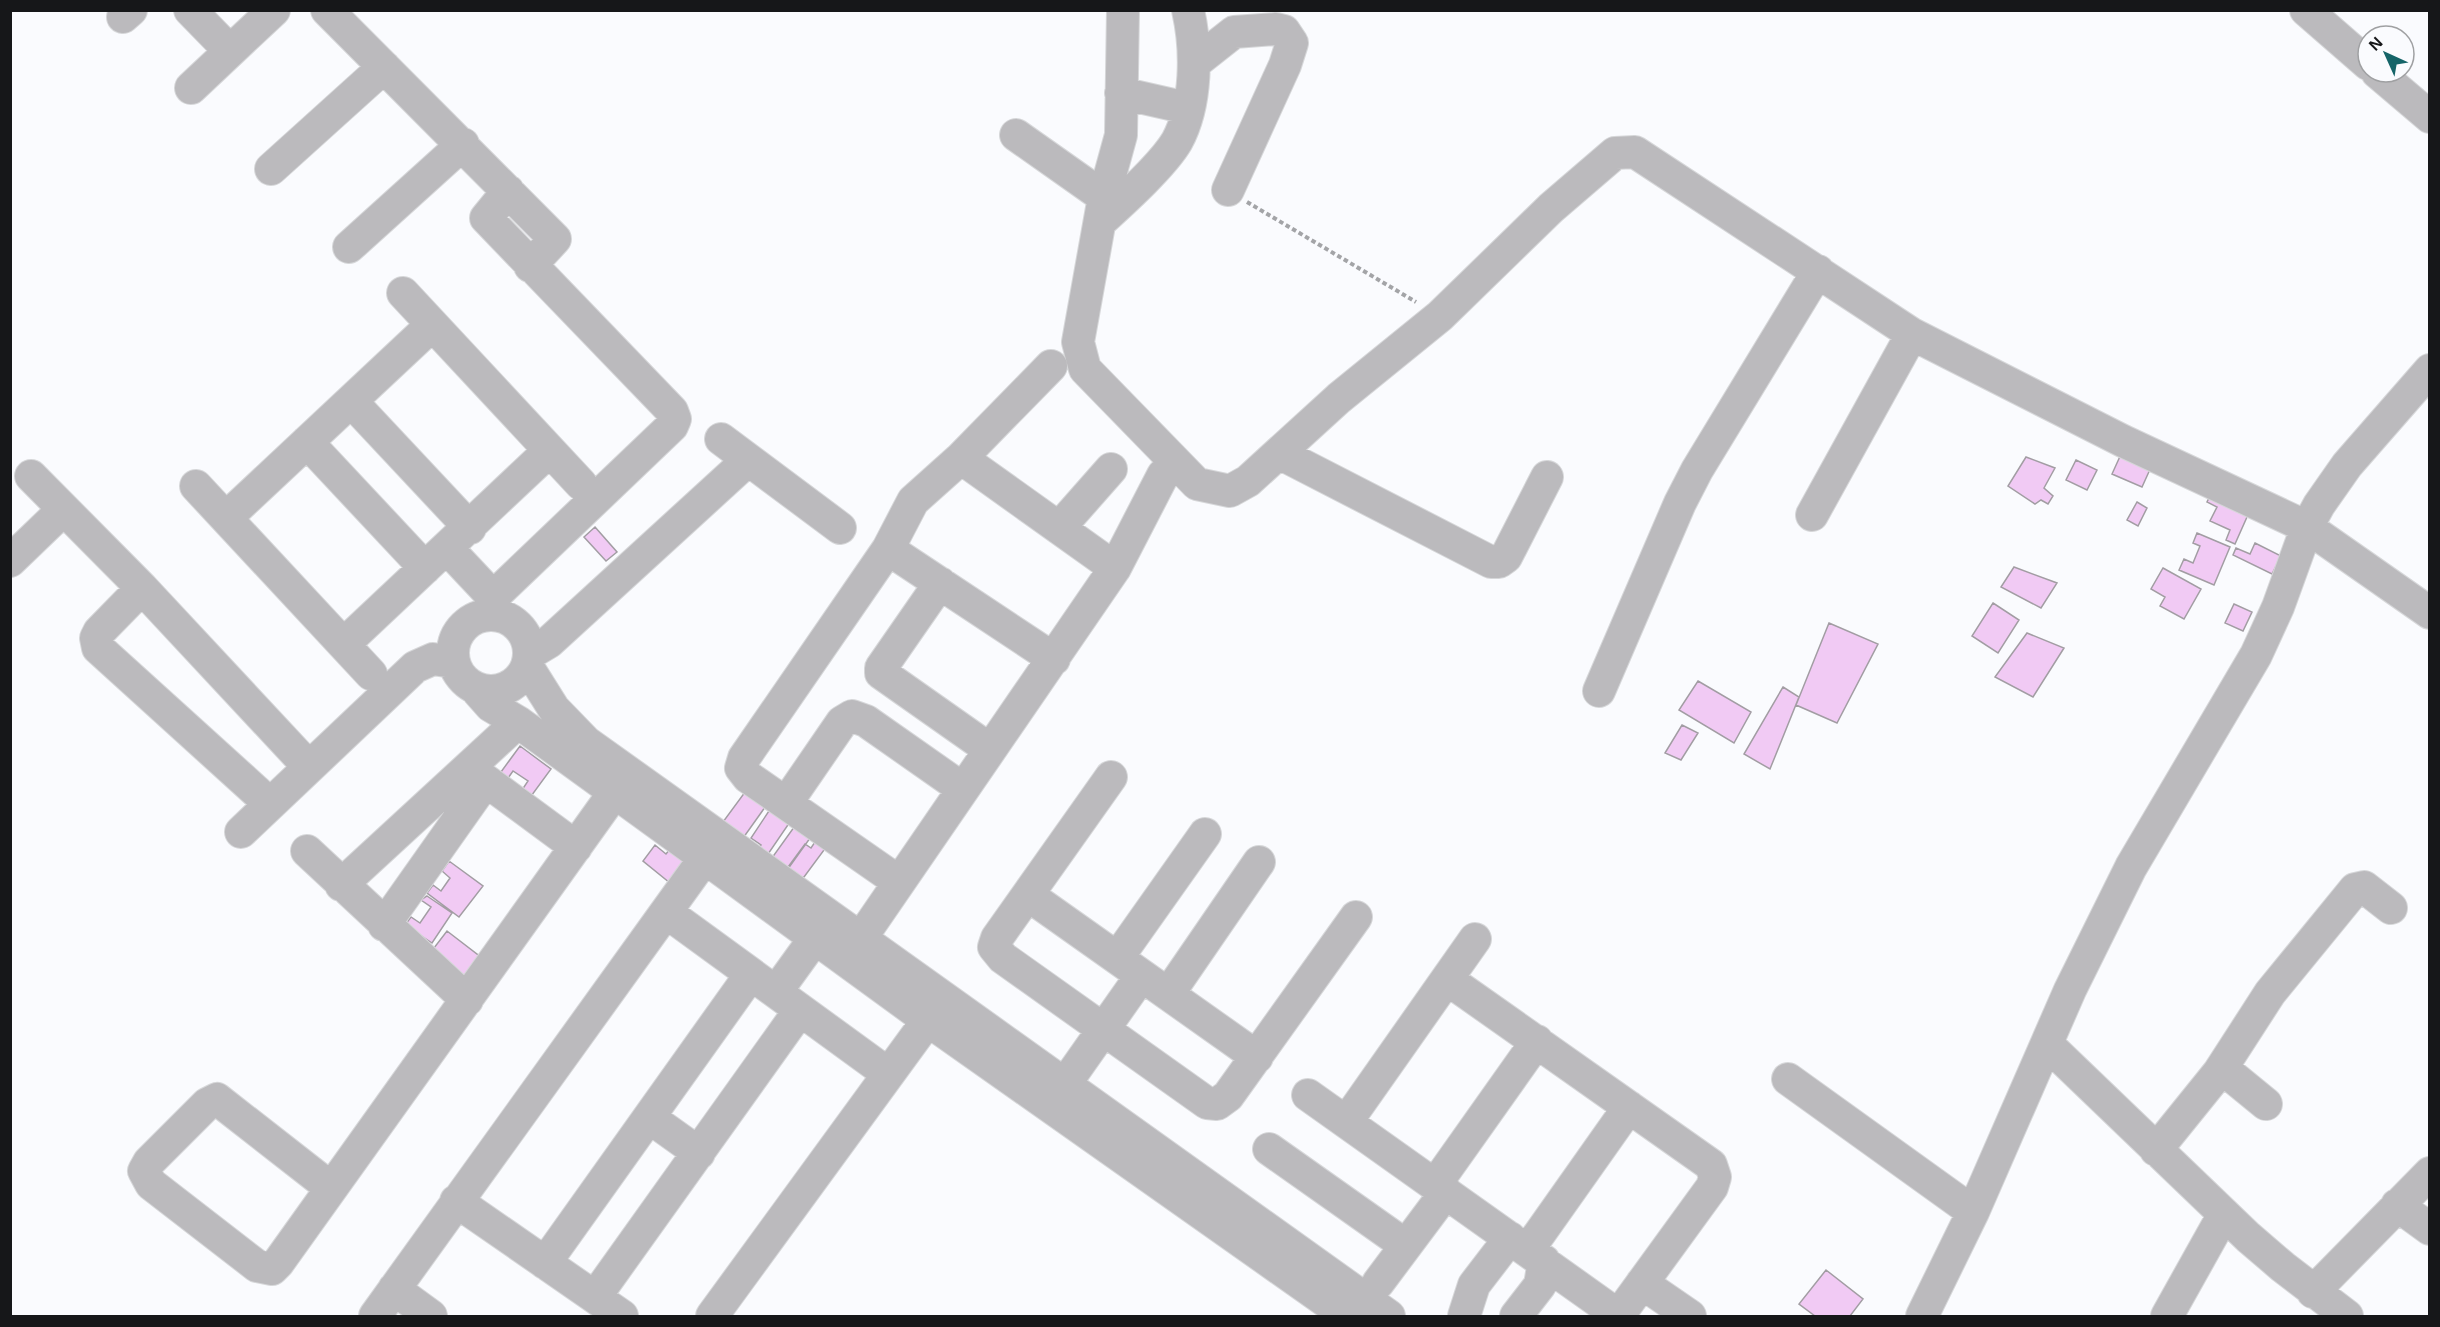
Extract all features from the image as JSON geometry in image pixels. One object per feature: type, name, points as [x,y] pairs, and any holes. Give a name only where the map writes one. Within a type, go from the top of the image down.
[{"type":"street","points":[[190,10],[230,51]]},
{"type":"street","points":[[191,88],[274,10]]},
{"type":"street","points":[[327,10],[464,144],[508,191],[486,218],[672,411],[675,419],[672,426],[494,606],[462,628],[456,638],[453,662],[465,682],[475,688],[491,706],[518,722],[614,793],[678,823],[704,859],[821,926],[861,938],[936,1009],[1065,1084],[1389,1317]]},
{"type":"street","points":[[1123,10],[1120,135],[1103,209],[1078,342],[1085,369],[1197,484],[1230,491],[1248,481],[1339,398],[1440,316],[1551,208],[1615,153],[1635,152],[1912,334],[2123,441],[2307,527],[2430,613]]},
{"type":"street","points":[[1103,209],[1141,183],[1177,141],[1187,108],[1196,62],[1188,10]]},
{"type":"street","points":[[2306,10],[2356,54]]},
{"type":"street","points":[[1196,62],[1234,32],[1276,29],[1284,31],[1292,43],[1286,65],[1227,190]]},
{"type":"street","points":[[271,169],[384,67]]},
{"type":"street","points":[[2391,84],[2430,117]]},
{"type":"street","points":[[1121,93],[1187,108]]},
{"type":"street","points":[[1016,135],[1103,209]]},
{"type":"street","points":[[349,247],[464,144]]},
{"type":"street","points":[[1599,692],[1680,503],[1697,470],[1818,271]]},
{"type":"street","points":[[403,293],[582,484]]},
{"type":"street","points":[[226,518],[432,325]]},
{"type":"street","points":[[1812,515],[1912,334]]},
{"type":"street","points":[[899,882],[787,801],[748,777],[741,768],[744,758],[888,549],[913,501],[961,458],[1051,366]]},
{"type":"street","points":[[1922,1317],[1972,1212],[2070,990],[2131,867],[2256,655],[2278,607],[2307,527],[2319,505],[2347,465],[2430,370]]},
{"type":"street","points":[[351,401],[447,548],[494,606],[523,632],[528,660],[554,709],[575,733],[678,823],[936,1009],[1347,1317]]},
{"type":"street","points":[[721,439],[840,528]]},
{"type":"street","points":[[307,442],[447,548]]},
{"type":"street","points":[[344,644],[549,451]]},
{"type":"street","points":[[1279,453],[1491,562],[1499,562],[1506,557],[1547,477]]},
{"type":"street","points":[[961,458],[1115,568]]},
{"type":"street","points":[[475,688],[500,691],[521,677],[528,660],[748,459]]},
{"type":"street","points":[[1059,528],[1111,469]]},
{"type":"street","points":[[861,938],[1115,568],[1163,475]]},
{"type":"street","points":[[31,476],[142,588],[308,766]]},
{"type":"street","points":[[196,486],[371,674]]},
{"type":"street","points":[[10,561],[63,510]]},
{"type":"street","points":[[888,549],[1053,659]]},
{"type":"street","points":[[940,583],[881,668],[880,673],[989,749]]},
{"type":"street","points":[[142,588],[99,632],[96,638],[98,648],[269,803]]},
{"type":"street","points":[[241,832],[415,667],[433,659],[453,662]]},
{"type":"street","points":[[787,801],[842,722],[852,716],[866,721],[963,789]]},
{"type":"street","points":[[384,925],[477,775],[518,722]]},
{"type":"street","points":[[477,775],[576,847]]},
{"type":"street","points":[[341,885],[477,775]]},
{"type":"street","points":[[1111,777],[996,938],[995,951],[1103,1031],[1212,1104],[1228,1096],[1356,917]]},
{"type":"street","points":[[332,1188],[218,1099],[207,1104],[149,1162],[144,1171],[151,1184],[265,1270],[272,1269],[332,1188],[614,793]]},
{"type":"street","points":[[1065,1084],[1103,1031],[1130,966],[1205,834]]},
{"type":"street","points":[[307,851],[467,1000]]},
{"type":"street","points":[[375,1317],[456,1201],[704,859]]},
{"type":"street","points":[[1169,993],[1259,862]]},
{"type":"street","points":[[2156,1150],[2222,1068],[2270,993],[2355,889],[2364,887],[2391,908]]},
{"type":"street","points":[[1028,895],[1257,1057]]},
{"type":"street","points":[[666,912],[887,1073]]},
{"type":"street","points":[[595,1297],[699,1153],[788,1001],[821,926]]},
{"type":"street","points":[[1347,1121],[1475,939]]},
{"type":"street","points":[[545,1263],[751,974]]},
{"type":"street","points":[[1308,1095],[1612,1311],[1624,1308],[1712,1187],[1715,1177],[1711,1165],[1447,979]]},
{"type":"street","points":[[712,1317],[887,1073],[936,1009]]},
{"type":"street","points":[[1378,1283],[1406,1245],[1537,1041]]},
{"type":"street","points":[[2047,1044],[2224,1214],[2313,1292],[2347,1317]]},
{"type":"street","points":[[2222,1068],[2266,1104]]},
{"type":"street","points":[[1788,1078],[1972,1212]]},
{"type":"street","points":[[1464,1317],[1474,1285],[1527,1250],[1629,1107]]},
{"type":"street","points":[[650,1118],[699,1153]]},
{"type":"street","points":[[1269,1149],[1406,1245]]},
{"type":"street","points":[[2313,1292],[2430,1173]]},
{"type":"street","points":[[456,1201],[622,1317]]},
{"type":"street","points":[[2397,1204],[2430,1229]]},
{"type":"street","points":[[2167,1317],[2224,1214]]},
{"type":"street","points":[[1516,1317],[1540,1285],[1527,1250]]},
{"type":"street","points":[[1642,1283],[1690,1317]]},
{"type":"street","points":[[393,1289],[431,1317]]},
{"type":"path","points":[[1227,190],[1440,316]]},
{"type":"building","points":[[2122,452],[2152,465],[2142,487],[2112,474]]},
{"type":"building","points":[[2026,457],[2055,468],[2044,488],[2053,496],[2048,504],[2041,500],[2035,504],[2008,486]]},
{"type":"building","points":[[2076,460],[2097,470],[2087,490],[2066,480]]},
{"type":"building","points":[[2213,490],[2251,508],[2235,544],[2226,540],[2230,530],[2210,521],[2217,507],[2207,502]]},
{"type":"building","points":[[2137,502],[2147,508],[2138,526],[2127,520]]},
{"type":"building","points":[[595,527],[617,552],[606,561],[584,537]]},
{"type":"building","points":[[2197,533],[2230,547],[2214,585],[2179,570],[2184,559],[2193,563],[2200,546],[2193,543]]},
{"type":"building","points":[[2255,543],[2281,556],[2272,574],[2233,555],[2236,548],[2250,554]]},
{"type":"building","points":[[2014,567],[2057,583],[2041,608],[2001,587]]},
{"type":"building","points":[[2163,568],[2201,589],[2184,619],[2160,606],[2165,597],[2151,589]]},
{"type":"building","points":[[1993,603],[2019,620],[1998,653],[1972,636]]},
{"type":"building","points":[[2234,604],[2252,612],[2243,631],[2225,623]]},
{"type":"building","points":[[1829,623],[1878,644],[1837,723],[1796,705]]},
{"type":"building","points":[[2027,633],[2064,648],[2033,697],[1995,677]]},
{"type":"building","points":[[1698,681],[1751,712],[1734,743],[1679,710]]},
{"type":"building","points":[[1783,687],[1799,697],[1770,769],[1744,754]]},
{"type":"building","points":[[1682,725],[1698,733],[1681,760],[1665,753]]},
{"type":"building","points":[[520,746],[551,769],[529,799],[520,793],[528,781],[513,771],[506,781],[498,776]]},
{"type":"building","points":[[748,788],[768,803],[741,841],[720,826]]},
{"type":"building","points":[[768,803],[792,819],[764,860],[755,854],[761,845],[751,838],[769,811],[765,808]]},
{"type":"building","points":[[797,823],[813,834],[785,873],[769,862]]},
{"type":"building","points":[[817,839],[827,846],[804,877],[801,877],[788,867],[805,844],[811,848]]},
{"type":"building","points":[[655,845],[666,854],[670,849],[687,862],[670,883],[643,861]]},
{"type":"building","points":[[449,861],[483,886],[459,917],[427,893],[433,885],[441,891],[450,878],[442,871]]},
{"type":"building","points":[[427,896],[452,913],[432,943],[405,925],[411,917],[420,923],[431,907],[421,900]]},
{"type":"building","points":[[447,931],[482,958],[463,983],[427,957]]},
{"type":"building","points":[[1826,1270],[1863,1299],[1850,1316],[1815,1316],[1799,1304]]}]
